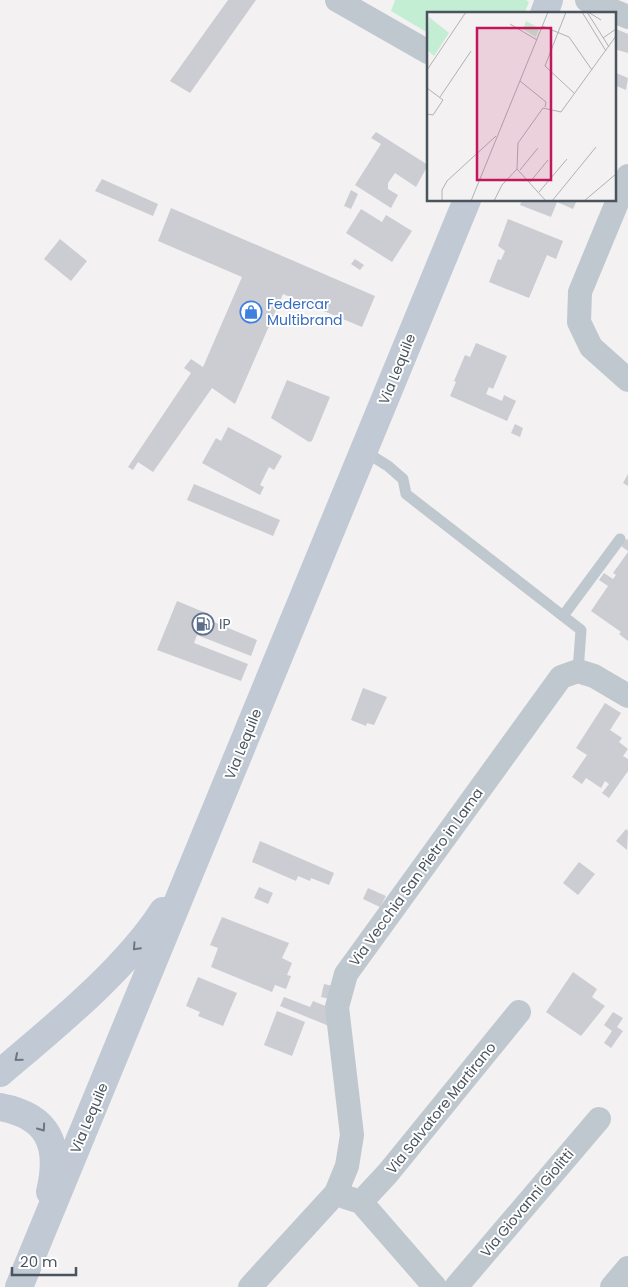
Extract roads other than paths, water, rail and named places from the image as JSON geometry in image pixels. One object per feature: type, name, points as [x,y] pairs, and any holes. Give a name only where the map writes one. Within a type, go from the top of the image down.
[{"type":"main road","points":[[545,12],[549,0]]},
{"type":"main road","name":"Via Lequile","points":[[21,1284],[40,1232],[103,1086],[467,201]]},
{"type":"main road","points":[[0,1074],[140,944],[168,904],[207,831]]},
{"type":"main road","points":[[0,1107],[21,1110],[35,1119],[46,1131],[53,1152],[53,1178],[40,1232]]},
{"type":"street","points":[[337,0],[427,51]]},
{"type":"street","points":[[587,0],[628,16]]},
{"type":"street","points":[[628,176],[580,292],[579,322],[591,347],[628,380]]},
{"type":"street","points":[[578,670],[594,676],[628,696]]},
{"type":"street","name":"Via Vecchia San Pietro in Lama","points":[[250,1287],[336,1194],[347,1166],[352,1135],[337,1007],[346,974],[562,676],[578,670]]},
{"type":"street","name":"Via Salvatore Martirano","points":[[361,1202],[388,1173],[519,1012]]},
{"type":"street","name":"Via Giovanni Giolitti","points":[[456,1287],[599,1119]]},
{"type":"street","points":[[336,1194],[361,1202],[435,1287]]},
{"type":"street","points":[[612,1287],[628,1268]]},
{"type":"lane","points":[[364,451],[388,466],[403,479],[406,494],[581,630],[578,670]]},
{"type":"lane","points":[[563,616],[620,539]]},
{"type":"place","name":"Federcar Multibrand","points":[[251,312]]},
{"type":"place","name":"IP","points":[[203,624]]}]
